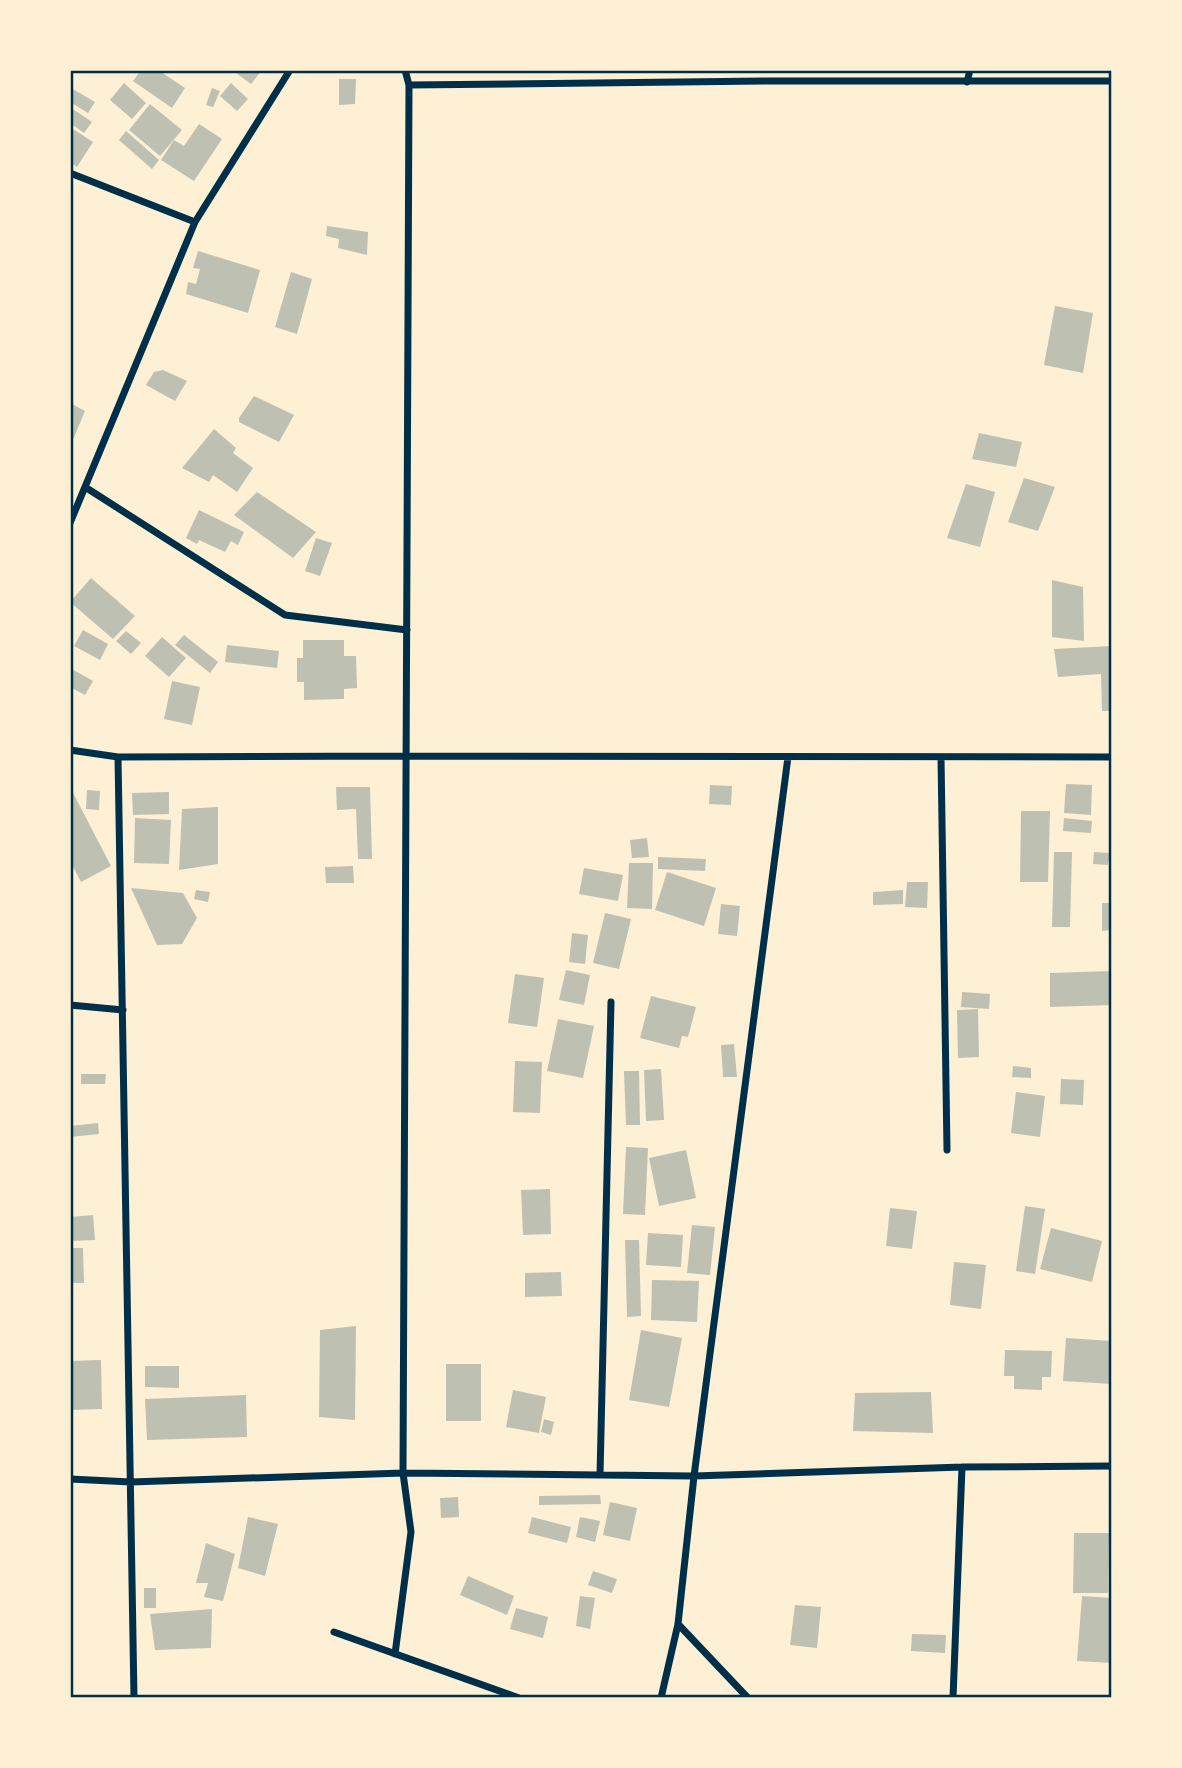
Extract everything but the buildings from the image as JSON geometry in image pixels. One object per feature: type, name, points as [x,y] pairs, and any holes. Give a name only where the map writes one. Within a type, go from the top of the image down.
[{"type":"street","points":[[70,523],[195,222],[290,70]]},
{"type":"street","points":[[395,1654],[411,1532],[403,1473],[409,85],[405,70]]},
{"type":"street","points":[[770,70],[770,81]]},
{"type":"street","points":[[967,82],[970,70]]},
{"type":"street","points":[[409,85],[770,81],[1112,82]]},
{"type":"street","points":[[70,173],[195,222]]},
{"type":"street","points":[[85,487],[285,615],[407,631]]},
{"type":"street","points":[[70,750],[118,757],[1112,757]]},
{"type":"street","points":[[118,757],[134,1698]]},
{"type":"street","points":[[661,1698],[678,1624],[694,1476],[788,757]]},
{"type":"street","points":[[941,757],[947,1150]]},
{"type":"street","points":[[600,1475],[611,1002]]},
{"type":"street","points":[[70,1004],[123,1010]]},
{"type":"street","points":[[70,1479],[131,1482],[403,1473],[694,1476],[962,1467],[1112,1466]]},
{"type":"street","points":[[953,1698],[962,1467]]},
{"type":"street","points":[[678,1624],[748,1698]]},
{"type":"street","points":[[334,1632],[519,1698]]}]
